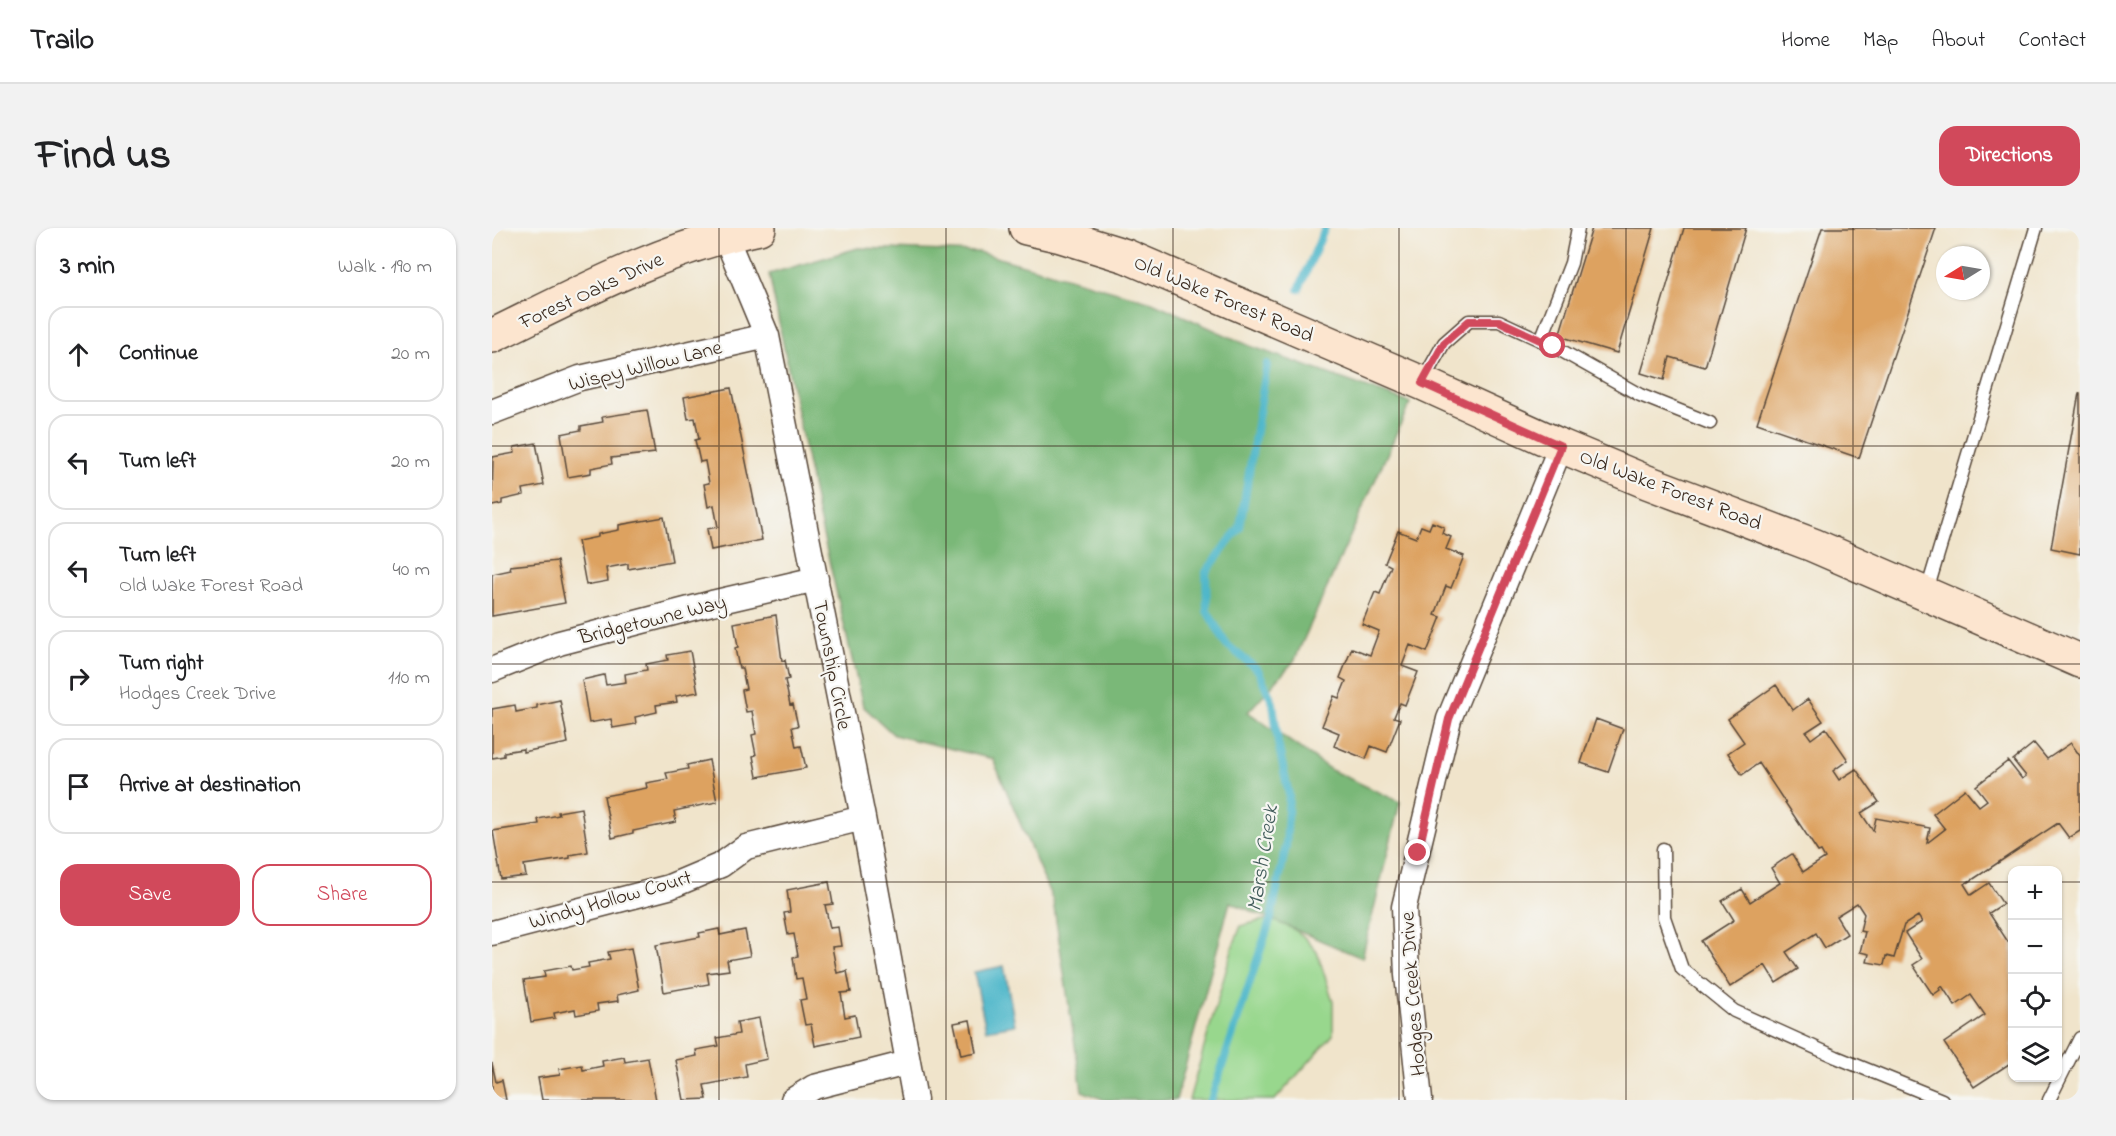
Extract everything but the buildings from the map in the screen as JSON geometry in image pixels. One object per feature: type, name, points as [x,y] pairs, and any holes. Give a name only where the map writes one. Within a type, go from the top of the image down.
[{"type":"street","points":[[723,232],[759,228]]},
{"type":"street","name":"Old Wake Forest Road","points":[[1026,228],[1126,256],[1422,383],[1561,446],[1647,482],[1813,545],[2080,661]]},
{"type":"street","name":"Forest Oaks Drive","points":[[492,336],[620,275],[723,232]]},
{"type":"street","name":"Township Circle","points":[[723,232],[767,336],[863,818],[915,1100]]},
{"type":"street","name":"Wispy Willow Lane","points":[[492,412],[580,378],[767,336]]},
{"type":"street","name":"Hodges Creek Drive","points":[[1420,1100],[1407,975],[1404,907],[1449,719],[1561,446]]},
{"type":"street","name":"Bridgetowne Way","points":[[492,670],[558,643],[816,579]]},
{"type":"street","name":"Windy Hollow Court","points":[[492,933],[669,887],[721,865],[746,847],[863,818]]},
{"type":"street","points":[[793,1100],[814,1087],[907,1063]]},
{"type":"lane","points":[[1541,340],[1571,263],[1578,228]]},
{"type":"lane","points":[[1926,595],[2036,228]]},
{"type":"lane","points":[[1422,383],[1444,343],[1469,321],[1499,321],[1541,340],[1640,395],[1710,423]]},
{"type":"lane","points":[[1664,849],[1664,916],[1682,969],[1734,1011],[1836,1057],[1942,1100]]},
{"type":"lane","points":[[2049,1100],[2080,1038]]},
{"type":"green space","points":[[858,248],[978,252],[1152,302],[1250,346],[1410,403],[1294,661],[1248,712],[1331,770],[1400,802],[1362,958],[1230,902],[1176,1100],[1105,1100],[1082,1091],[1053,901],[993,759],[894,735],[863,706],[816,505],[769,274]]},
{"type":"green space","points":[[1271,918],[1282,921],[1303,936],[1317,952],[1333,1001],[1333,1035],[1275,1100],[1189,1100],[1233,946],[1241,926]]},
{"type":"water","points":[[1004,966],[1015,1025],[986,1030],[974,972]]},
{"type":"waterway","name":"Marsh Creek","points":[[1299,289],[1325,228]]},
{"type":"waterway","name":"Marsh Creek","points":[[1211,1100],[1271,918],[1286,846],[1289,795],[1278,743],[1273,703],[1258,670],[1226,644],[1207,611],[1206,572],[1240,527],[1267,364]]},
{"type":"route","points":[[1418,853],[1449,719],[1561,446],[1422,383],[1444,343],[1469,321],[1499,321],[1553,346]]}]
